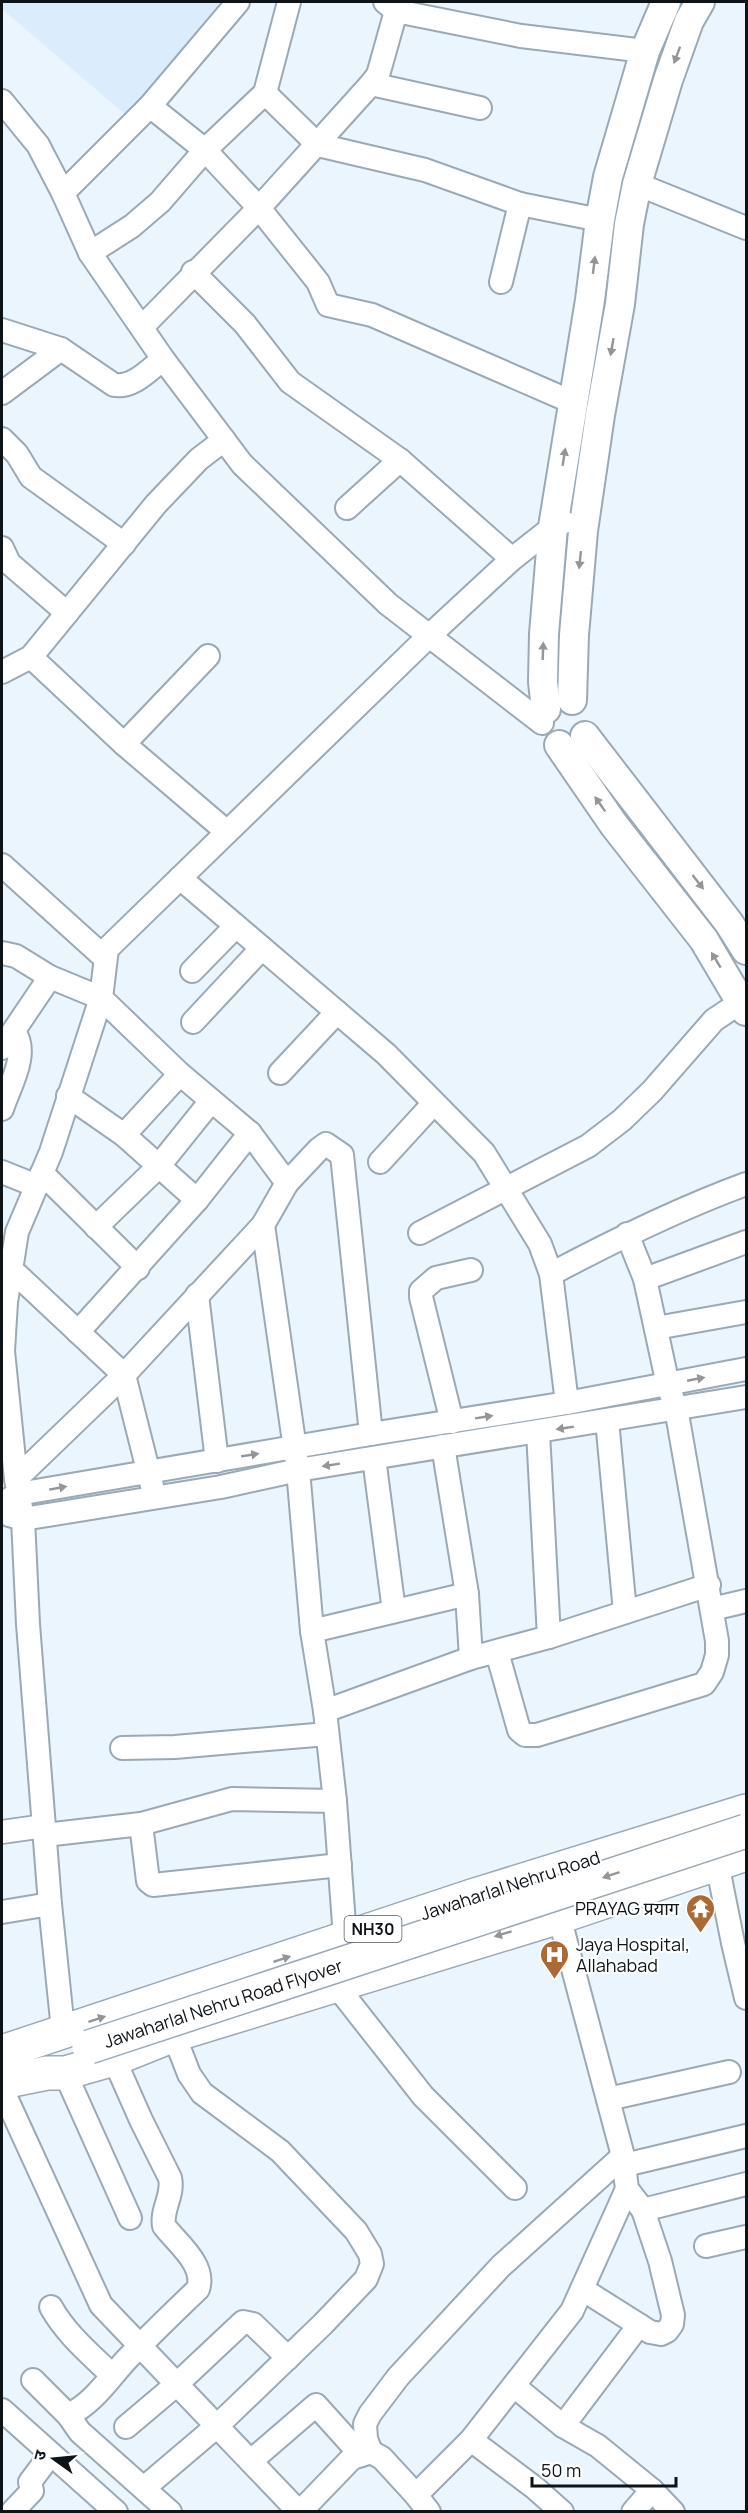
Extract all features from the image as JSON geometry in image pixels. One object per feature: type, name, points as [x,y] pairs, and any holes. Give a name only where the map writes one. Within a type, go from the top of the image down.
[{"type":"highway","name":"Jawaharlal Nehru Road","points":[[89,2045],[345,1938],[747,1811]]},
{"type":"highway","name":"Jawaharlal Nehru Road Flyover","points":[[56,2073],[64,2058],[89,2045],[747,1830]]},
{"type":"highway","name":"Jawaharlal Nehru Road","points":[[2,2052],[174,2036],[335,1984],[559,1917],[732,1858]]},
{"type":"highway","points":[[2,2082],[56,2073]]},
{"type":"main road","points":[[553,711],[543,682],[544,634],[553,527],[590,300],[600,220],[608,177],[645,51],[666,2]]},
{"type":"main road","points":[[700,2],[689,21],[668,80],[637,184],[586,513],[574,635],[547,737],[572,741],[673,850],[747,950]]},
{"type":"main road","points":[[553,711],[579,703],[588,715],[589,722],[572,741]]},
{"type":"main road","points":[[572,741],[614,825],[704,940],[744,1006]]},
{"type":"main road","points":[[649,869],[673,850]]},
{"type":"street","points":[[63,193],[150,106],[238,2]]},
{"type":"street","points":[[90,253],[132,226],[160,202],[205,150],[265,93],[289,2]]},
{"type":"street","points":[[142,327],[193,272],[260,208],[378,75],[391,6],[521,36],[645,51]]},
{"type":"street","points":[[371,84],[480,108]]},
{"type":"street","points":[[265,93],[318,145],[425,170],[520,204],[600,220]]},
{"type":"street","points":[[150,106],[205,150],[260,208],[318,282],[328,305],[372,315],[572,402]]},
{"type":"street","points":[[6,116],[38,145],[90,253],[163,359],[242,464],[388,604],[430,635],[553,711]]},
{"type":"street","points":[[637,184],[747,228]]},
{"type":"street","points":[[501,282],[520,204]]},
{"type":"street","points":[[193,272],[245,324],[290,382],[400,460],[512,559]]},
{"type":"street","points":[[2,330],[61,349],[107,381],[123,387],[131,384],[163,359]]},
{"type":"street","points":[[7,384],[61,349]]},
{"type":"street","points":[[3,669],[31,657],[156,504],[199,459],[224,440]]},
{"type":"street","points":[[4,445],[31,477],[124,544]]},
{"type":"street","points":[[347,508],[400,460]]},
{"type":"street","points":[[68,2415],[77,2411],[198,2289],[201,2275],[196,2265],[164,2226],[163,2218],[172,2186],[170,2178],[141,2120],[89,2045],[50,1904],[28,1624],[12,1516],[2,1356],[6,1302],[17,1232],[51,1152],[101,998],[107,949],[430,635],[512,559],[553,527],[586,513]]},
{"type":"street","points":[[2,548],[9,563],[67,613]]},
{"type":"street","points":[[124,744],[208,656]]},
{"type":"street","points":[[31,657],[124,744],[226,832]]},
{"type":"street","points":[[2,865],[105,958]]},
{"type":"street","points":[[180,878],[386,1054],[484,1153],[540,1244],[551,1274],[567,1403]]},
{"type":"street","points":[[192,971],[236,926]]},
{"type":"street","points":[[193,1022],[262,948]]},
{"type":"street","points":[[211,952],[233,979]]},
{"type":"street","points":[[2,953],[16,956],[50,977],[101,998],[180,1074],[250,1133],[287,1183]]},
{"type":"street","points":[[2,1109],[20,1057],[20,1044],[8,1040],[50,977]]},
{"type":"street","points":[[420,1233],[588,1146],[622,1120],[652,1091],[714,1020],[744,1006]]},
{"type":"street","points":[[280,1073],[337,1012]]},
{"type":"street","points":[[124,1135],[180,1074]]},
{"type":"street","points":[[68,1096],[124,1135],[197,1200]]},
{"type":"street","points":[[96,1227],[158,1167],[211,1101]]},
{"type":"street","points":[[380,1162],[434,1103]]},
{"type":"street","points":[[78,1332],[197,1200],[250,1133]]},
{"type":"street","points":[[12,1492],[263,1225],[287,1183],[326,1144],[342,1155],[371,1434]]},
{"type":"street","points":[[2,1172],[39,1180],[96,1227],[138,1268]]},
{"type":"street","points":[[551,1274],[690,1204],[747,1184]]},
{"type":"street","points":[[263,1225],[296,1459],[312,1631],[325,1711],[335,1801],[345,1938]]},
{"type":"street","points":[[497,1652],[519,1730],[525,1735],[537,1735],[704,1684],[712,1672],[717,1655],[709,1585],[676,1408],[668,1385],[645,1279],[627,1234]]},
{"type":"street","points":[[645,1279],[747,1242]]},
{"type":"street","points":[[11,1269],[123,1376],[154,1496]]},
{"type":"street","points":[[452,1422],[421,1291],[436,1278],[471,1270]]},
{"type":"street","points":[[197,1295],[217,1461]]},
{"type":"street","points":[[656,1328],[747,1312]]},
{"type":"street","points":[[12,1516],[221,1487],[371,1434],[567,1403],[747,1369]]},
{"type":"street","points":[[12,1492],[217,1461],[374,1458],[676,1408],[745,1404]]},
{"type":"street","points":[[607,1420],[625,1612]]},
{"type":"street","points":[[538,1432],[549,1637]]},
{"type":"street","points":[[443,1446],[467,1594],[471,1658]]},
{"type":"street","points":[[374,1458],[394,1611]]},
{"type":"street","points":[[325,1711],[471,1658],[549,1637],[709,1585]]},
{"type":"street","points":[[312,1631],[467,1594]]},
{"type":"street","points":[[712,1609],[747,1601]]},
{"type":"street","points":[[122,1748],[175,1747],[327,1734]]},
{"type":"street","points":[[2,1832],[141,1824],[232,1799],[335,1801]]},
{"type":"street","points":[[141,1824],[148,1881],[153,1886],[340,1865]]},
{"type":"street","points":[[732,1858],[733,1943],[747,1998]]},
{"type":"street","points":[[251,2461],[316,2405],[366,2453],[382,2458],[422,2503],[572,2311],[627,2189],[624,2161],[559,1917],[550,1872]]},
{"type":"street","points":[[2,1912],[50,1904]]},
{"type":"street","points":[[335,1984],[423,2096],[515,2188]]},
{"type":"street","points":[[144,2488],[217,2426],[288,2358],[366,2279],[372,2264],[370,2254],[356,2231],[280,2151],[202,2093],[189,2074],[174,2036]]},
{"type":"street","points":[[608,2099],[729,2072]]},
{"type":"street","points":[[56,2073],[130,2218]]},
{"type":"street","points":[[2,2089],[101,2305],[299,2511],[352,2458],[366,2453]]},
{"type":"street","points":[[366,2453],[365,2424],[398,2377],[501,2266],[624,2161],[747,2136]]},
{"type":"street","points":[[643,2210],[747,2184]]},
{"type":"street","points":[[582,2289],[650,2332],[661,2334],[667,2331],[672,2324],[673,2315],[660,2261],[643,2210],[627,2189]]},
{"type":"street","points":[[706,2247],[747,2237]]},
{"type":"street","points":[[51,2307],[59,2322],[112,2375]]},
{"type":"street","points":[[126,2427],[177,2384],[243,2322],[253,2324],[288,2358]]},
{"type":"street","points":[[563,2426],[639,2325]]},
{"type":"street","points":[[33,2380],[68,2415],[80,2432],[170,2511]]},
{"type":"street","points":[[514,2386],[563,2426],[598,2446],[652,2490],[673,2511]]},
{"type":"street","points":[[2,2410],[116,2511]]},
{"type":"street","points":[[471,2440],[562,2511]]},
{"type":"street","points":[[12,2511],[32,2491],[30,2481],[51,2454]]},
{"type":"street","points":[[633,2511],[652,2490]]},
{"type":"shaded area","points":[[2,2],[244,2],[133,121],[2,9]]},
{"type":"place","name":"PRAYAG प्रयाग","points":[[700,1934]]},
{"type":"place","name":"Jaya Hospital, Allahabad","points":[[555,1980]]}]
